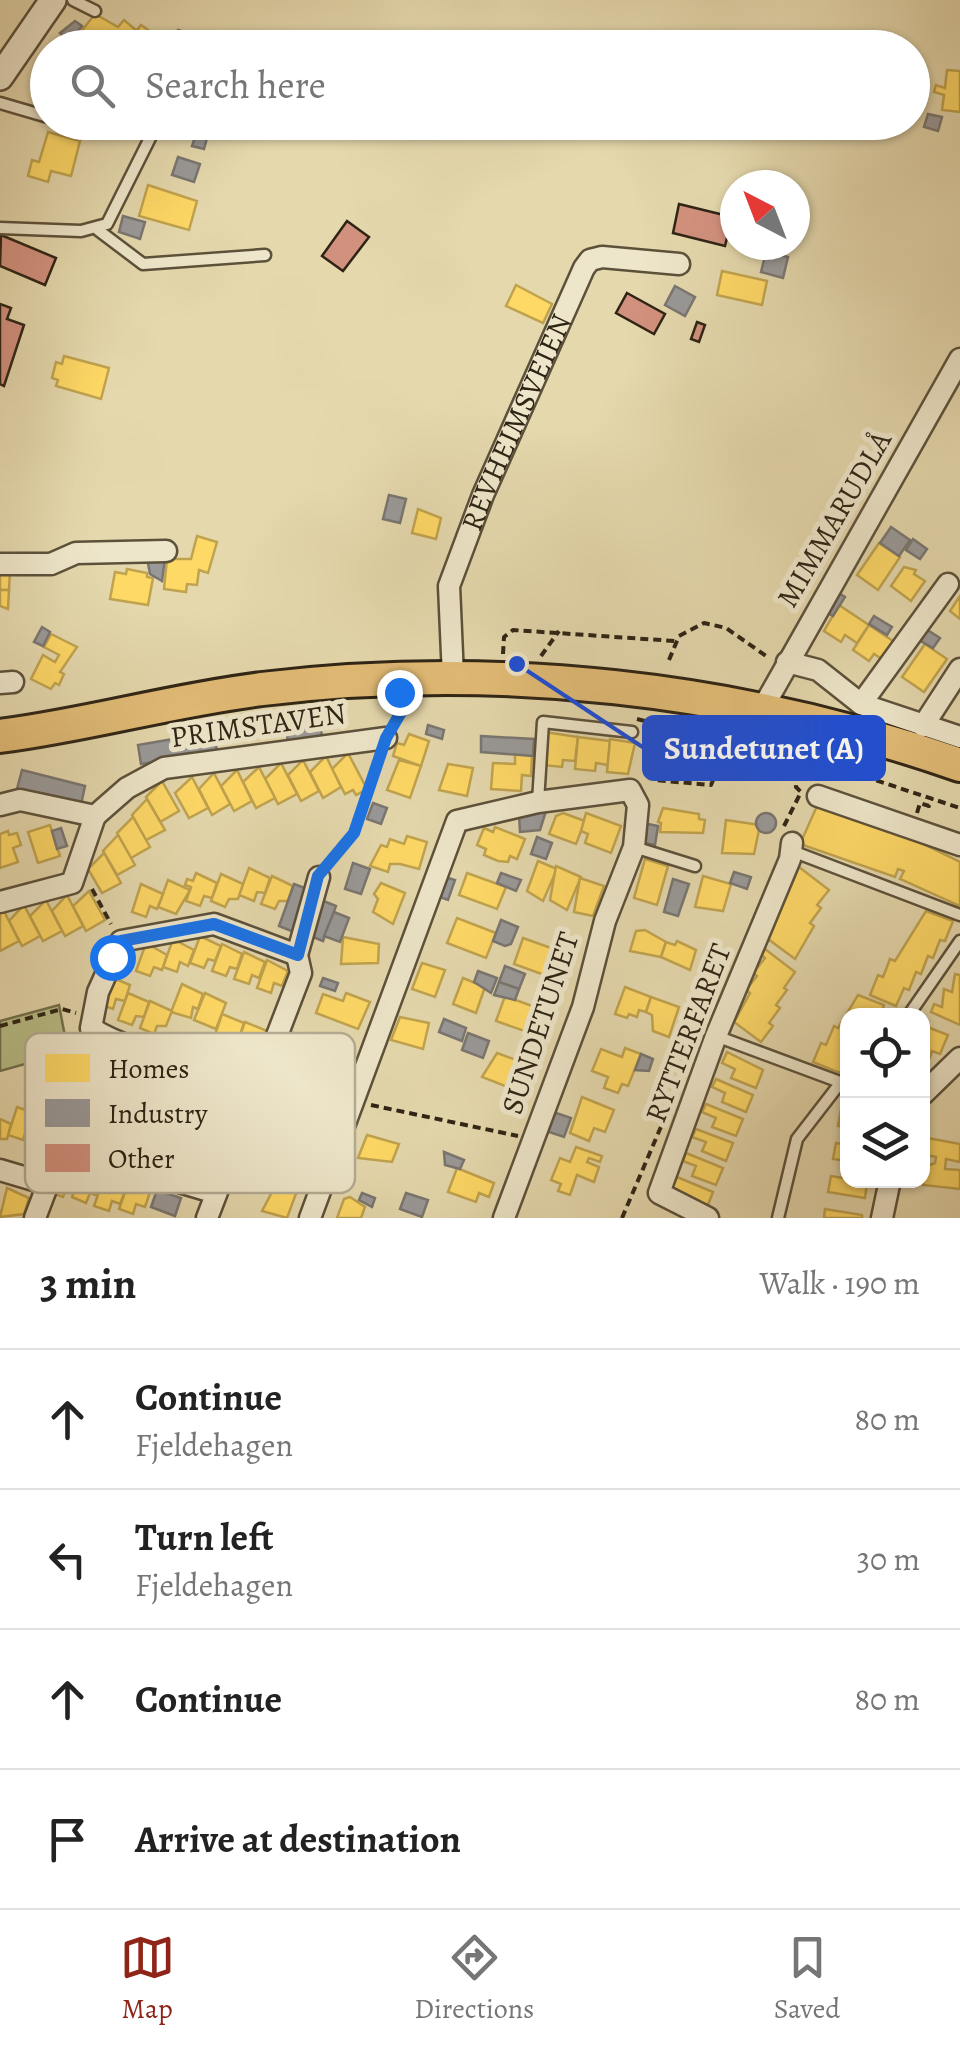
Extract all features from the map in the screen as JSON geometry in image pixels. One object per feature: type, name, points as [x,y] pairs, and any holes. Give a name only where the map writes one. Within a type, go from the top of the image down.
[{"type":"main road","points":[[0,736],[213,695],[320,683],[453,677],[626,689],[761,711],[865,735],[960,765]]},
{"type":"main road","points":[[0,747],[33,732]]},
{"type":"street","points":[[32,30],[53,0]]},
{"type":"street","points":[[0,77],[30,33]]},
{"type":"street","name":"REVHEIMSVEIEN","points":[[453,677],[449,586],[483,495],[584,268],[590,260],[602,257],[679,264]]},
{"type":"street","name":"MIMMARUDLÅ","points":[[761,711],[779,661],[960,359]]},
{"type":"street","points":[[0,564],[50,564],[76,553],[166,551]]},
{"type":"street","points":[[861,704],[948,584]]},
{"type":"street","points":[[779,661],[818,670],[861,704],[960,737]]},
{"type":"street","points":[[923,726],[960,669]]},
{"type":"street","name":"PRIMSTAVEN","points":[[95,816],[136,782],[164,768],[386,738]]},
{"type":"street","name":"SUNDETUNET","points":[[504,1218],[583,1007],[620,878],[634,847],[639,812],[630,790],[538,802]]},
{"type":"street","points":[[818,796],[847,796],[960,844]]},
{"type":"street","points":[[0,805],[20,800],[95,816],[76,877],[63,888],[0,902]]},
{"type":"street","points":[[355,1094],[457,821],[538,802]]},
{"type":"street","name":"RYTTERFARET","points":[[708,1218],[659,1193],[791,846]]},
{"type":"street","points":[[277,1033],[301,973],[298,955],[318,876]]},
{"type":"street","points":[[103,1033],[92,1028],[98,992],[121,941],[214,924],[298,955]]},
{"type":"street","points":[[930,1087],[960,1058]]},
{"type":"street","points":[[0,1170],[25,1177]]},
{"type":"street","points":[[882,1218],[888,1188]]},
{"type":"street","points":[[35,1218],[44,1193]]},
{"type":"street","points":[[207,1218],[216,1193]]},
{"type":"street","points":[[310,1218],[319,1193]]},
{"type":"lane","points":[[73,0],[95,12]]},
{"type":"lane","points":[[0,104],[30,113]]},
{"type":"lane","points":[[98,230],[114,218],[150,140]]},
{"type":"lane","points":[[0,228],[98,230],[143,264],[265,255]]},
{"type":"lane","points":[[538,802],[543,722],[632,732]]},
{"type":"lane","points":[[791,846],[960,915]]},
{"type":"lane","points":[[634,847],[696,866]]},
{"type":"lane","points":[[914,1008],[960,942]]},
{"type":"lane","points":[[716,1036],[840,1082]]},
{"type":"lane","points":[[778,1218],[797,1139],[840,1090]]},
{"type":"path","points":[[669,660],[675,641],[694,625],[716,624],[779,661]]},
{"type":"path","points":[[502,654],[507,632],[559,631],[675,641]]},
{"type":"path","points":[[540,657],[559,631]]},
{"type":"path","points":[[318,876],[354,833],[386,738],[411,695]]},
{"type":"path","points":[[635,719],[804,760],[960,808]]},
{"type":"path","points":[[649,721],[647,758],[654,780],[702,785],[716,781],[721,762]]},
{"type":"path","points":[[662,732],[672,753]]},
{"type":"path","points":[[647,758],[663,762],[672,753]]},
{"type":"path","points":[[672,753],[795,772],[804,760]]},
{"type":"path","points":[[920,803],[929,806],[932,798]]},
{"type":"path","points":[[76,877],[88,882],[121,941]]},
{"type":"path","points":[[0,1026],[62,1009],[86,1020],[91,1033]]},
{"type":"path","points":[[355,1102],[419,1112],[534,1138]]},
{"type":"green space","points":[[59,1005],[64,1033],[25,1033],[25,1064],[0,1071],[0,1021]]},
{"type":"building: Homes","points":[[95,14],[118,27],[124,20],[136,30],[82,30]]},
{"type":"building: Homes","points":[[947,70],[960,71],[960,112],[942,110],[944,95],[934,92],[936,85],[945,88]]},
{"type":"building: Homes","points":[[46,140],[80,141],[71,176],[51,171],[48,182],[28,176],[32,160],[39,162]]},
{"type":"building: Homes","points":[[148,185],[197,201],[189,230],[139,216]]},
{"type":"building: Homes","points":[[722,271],[767,281],[762,305],[717,295]]},
{"type":"building: Homes","points":[[516,285],[552,304],[543,323],[506,306]]},
{"type":"building: Homes","points":[[64,356],[109,368],[101,399],[56,386],[58,380],[52,378],[56,362],[62,364]]},
{"type":"building: Homes","points":[[418,509],[441,518],[436,539],[412,533]]},
{"type":"building: Homes","points":[[197,536],[217,542],[208,573],[199,570],[197,585],[187,584],[186,592],[164,589],[167,559],[191,559]]},
{"type":"building: Homes","points":[[879,543],[900,557],[878,590],[857,575]]},
{"type":"building: Homes","points":[[904,567],[916,570],[914,574],[925,581],[911,601],[891,586]]},
{"type":"building: Homes","points":[[127,569],[153,578],[148,605],[110,599],[115,572],[126,574]]},
{"type":"building: Homes","points":[[0,570],[10,570],[9,590],[0,590]]},
{"type":"building: Homes","points":[[0,590],[9,590],[8,609],[0,606]]},
{"type":"building: Homes","points":[[960,596],[960,619],[950,611]]},
{"type":"building: Homes","points":[[839,605],[869,625],[857,643],[845,635],[841,642],[824,631]]},
{"type":"building: Homes","points":[[869,625],[899,645],[888,663],[874,654],[869,661],[853,650]]},
{"type":"building: Homes","points":[[51,634],[77,647],[60,672],[64,674],[59,685],[55,683],[51,689],[31,679],[43,655],[55,662],[59,655],[44,647]]},
{"type":"building: Homes","points":[[925,644],[947,659],[924,692],[902,677]]},
{"type":"building: Homes","points":[[545,732],[578,737],[575,761],[563,760],[562,767],[542,765]]},
{"type":"building: Homes","points":[[409,734],[429,741],[421,766],[393,756],[397,743],[404,745]]},
{"type":"building: Homes","points":[[578,737],[610,741],[608,765],[596,763],[595,771],[575,769]]},
{"type":"building: Homes","points":[[610,739],[635,743],[628,774],[607,772]]},
{"type":"building: Homes","points":[[348,753],[367,789],[356,795],[353,790],[345,794],[332,769]]},
{"type":"building: Homes","points":[[515,754],[532,756],[531,776],[522,775],[521,791],[491,789],[493,763],[515,764]]},
{"type":"building: Homes","points":[[326,756],[341,787],[323,798],[310,772]]},
{"type":"building: Homes","points":[[303,760],[319,791],[301,801],[288,775]]},
{"type":"building: Homes","points":[[399,760],[421,766],[410,798],[387,790]]},
{"type":"building: Homes","points":[[281,763],[297,794],[278,804],[265,779]]},
{"type":"building: Homes","points":[[448,764],[473,768],[467,796],[439,790]]},
{"type":"building: Homes","points":[[259,767],[275,798],[256,808],[243,782]]},
{"type":"building: Homes","points":[[237,770],[252,801],[234,811],[221,786]]},
{"type":"building: Homes","points":[[214,773],[230,804],[212,815],[199,789]]},
{"type":"building: Homes","points":[[192,777],[208,808],[189,818],[175,793]]},
{"type":"building: Homes","points":[[162,781],[179,811],[160,822],[146,797]]},
{"type":"building: Homes","points":[[147,799],[165,830],[146,840],[132,815]]},
{"type":"building: Homes","points":[[817,806],[917,841],[960,862],[960,906],[900,879],[904,871],[898,869],[895,877],[800,844]]},
{"type":"building: Homes","points":[[663,808],[699,814],[699,819],[705,820],[703,833],[660,832],[658,822]]},
{"type":"building: Homes","points":[[563,813],[585,821],[576,844],[549,834],[556,816]]},
{"type":"building: Homes","points":[[586,813],[621,826],[611,853],[585,843],[588,834],[581,831]]},
{"type":"building: Homes","points":[[133,817],[150,847],[131,858],[117,833]]},
{"type":"building: Homes","points":[[726,820],[760,825],[754,854],[722,853]]},
{"type":"building: Homes","points":[[50,825],[60,856],[38,863],[28,832]]},
{"type":"building: Homes","points":[[495,827],[525,839],[517,859],[510,856],[508,862],[498,861],[484,855],[486,849],[477,845],[484,828],[493,832]]},
{"type":"building: Homes","points":[[8,831],[9,835],[17,833],[21,845],[13,848],[18,862],[0,868],[0,834]]},
{"type":"building: Homes","points":[[118,835],[135,865],[117,875],[103,851]]},
{"type":"building: Homes","points":[[407,836],[427,842],[419,869],[390,864],[388,872],[370,866],[381,845],[387,847],[390,839],[404,844]]},
{"type":"building: Homes","points":[[104,853],[121,883],[102,893],[88,869]]},
{"type":"building: Homes","points":[[645,859],[668,866],[657,905],[634,898]]},
{"type":"building: Homes","points":[[538,861],[557,869],[543,901],[527,891]]},
{"type":"building: Homes","points":[[556,866],[581,877],[567,910],[550,900]]},
{"type":"building: Homes","points":[[799,867],[829,890],[817,905],[821,908],[810,923],[814,926],[795,959],[768,939]]},
{"type":"building: Homes","points":[[249,868],[270,878],[265,893],[257,892],[254,901],[239,895]]},
{"type":"building: Homes","points":[[196,873],[217,883],[212,898],[204,896],[200,906],[186,901],[191,887],[185,885],[187,879],[193,881]]},
{"type":"building: Homes","points":[[467,873],[506,887],[497,909],[459,895]]},
{"type":"building: Homes","points":[[221,874],[243,884],[238,899],[229,899],[225,907],[211,901]]},
{"type":"building: Homes","points":[[272,876],[293,886],[288,901],[279,901],[275,909],[261,904]]},
{"type":"building: Homes","points":[[703,876],[731,884],[723,911],[695,907]]},
{"type":"building: Homes","points":[[580,878],[604,886],[593,916],[574,912]]},
{"type":"building: Homes","points":[[168,880],[190,890],[176,914],[158,907]]},
{"type":"building: Homes","points":[[381,883],[405,893],[393,924],[373,912],[378,899],[374,894]]},
{"type":"building: Homes","points":[[141,884],[163,894],[157,909],[150,906],[146,917],[132,912]]},
{"type":"building: Homes","points":[[89,891],[105,920],[86,931],[73,906]]},
{"type":"building: Homes","points":[[67,895],[83,926],[65,936],[52,911]]},
{"type":"building: Homes","points":[[46,900],[62,931],[43,941],[30,916]]},
{"type":"building: Homes","points":[[24,905],[40,936],[22,946],[9,921]]},
{"type":"building: Homes","points":[[3,909],[19,941],[0,951],[0,911]]},
{"type":"building: Homes","points":[[926,911],[953,921],[945,941],[940,940],[933,958],[928,956],[921,974],[916,972],[909,990],[904,988],[896,1006],[870,995],[878,975],[883,977],[890,959],[895,961]]},
{"type":"building: Homes","points":[[457,918],[496,933],[486,958],[447,943]]},
{"type":"building: Homes","points":[[645,930],[666,942],[661,957],[630,951],[636,931]]},
{"type":"building: Homes","points":[[200,936],[221,946],[215,961],[208,959],[204,968],[190,963]]},
{"type":"building: Homes","points":[[343,937],[379,944],[378,963],[341,964]]},
{"type":"building: Homes","points":[[523,938],[568,954],[558,980],[514,964]]},
{"type":"building: Homes","points":[[173,939],[194,950],[188,966],[180,962],[177,972],[163,967]]},
{"type":"building: Homes","points":[[677,941],[696,950],[690,970],[661,957],[666,942],[675,945]]},
{"type":"building: Homes","points":[[146,943],[167,955],[162,970],[154,967],[150,976],[136,971]]},
{"type":"building: Homes","points":[[222,944],[242,954],[237,969],[230,967],[226,976],[212,971]]},
{"type":"building: Homes","points":[[765,949],[795,972],[776,1005],[780,1008],[769,1023],[773,1026],[761,1042],[734,1022],[750,993],[746,990],[757,976],[753,973],[765,958],[761,955]]},
{"type":"building: Homes","points":[[244,952],[265,962],[259,978],[252,975],[249,984],[234,979]]},
{"type":"building: Homes","points":[[267,960],[288,971],[282,986],[274,983],[271,993],[257,988]]},
{"type":"building: Homes","points":[[422,963],[445,970],[435,997],[412,989]]},
{"type":"building: Homes","points":[[955,974],[960,975],[960,1025],[931,1012],[934,1004],[942,1007],[944,989],[952,992]]},
{"type":"building: Homes","points":[[109,976],[130,985],[125,1001],[116,999],[113,1009],[99,1004]]},
{"type":"building: Homes","points":[[463,978],[485,987],[476,1013],[453,1004]]},
{"type":"building: Homes","points":[[182,984],[203,994],[198,1009],[193,1007],[191,1018],[171,1012]]},
{"type":"building: Homes","points":[[625,987],[651,997],[646,1012],[639,1010],[637,1017],[629,1014],[627,1018],[615,1014]]},
{"type":"building: Homes","points":[[128,993],[149,1002],[144,1017],[136,1016],[132,1025],[118,1020]]},
{"type":"building: Homes","points":[[205,993],[226,1003],[216,1029],[194,1020]]},
{"type":"building: Homes","points":[[346,993],[370,1002],[358,1029],[316,1013],[323,994],[343,1001]]},
{"type":"building: Homes","points":[[858,995],[884,1005],[883,1008],[850,1008]]},
{"type":"building: Homes","points":[[505,996],[543,1010],[533,1034],[496,1021]]},
{"type":"building: Homes","points":[[651,997],[679,1007],[669,1037],[653,1031],[652,1015],[646,1012]]},
{"type":"building: Homes","points":[[150,1001],[172,1011],[166,1026],[157,1026],[154,1033],[140,1028]]},
{"type":"building: Homes","points":[[222,1014],[244,1023],[241,1033],[216,1033]]},
{"type":"building: Homes","points":[[400,1017],[429,1023],[423,1049],[391,1040]]},
{"type":"building: Homes","points":[[245,1022],[267,1031],[266,1033],[241,1033]]},
{"type":"building: Homes","points":[[840,1025],[840,1073],[813,1062],[821,1043],[826,1045],[834,1026]]},
{"type":"building: Homes","points":[[930,1028],[948,1035],[940,1054],[932,1051],[930,1057]]},
{"type":"building: Homes","points":[[625,1048],[641,1054],[628,1086],[622,1084],[618,1093],[604,1088],[608,1077],[592,1071],[601,1049],[622,1057]]},
{"type":"building: Homes","points":[[727,1052],[763,1070],[756,1088],[731,1078],[735,1069],[722,1063]]},
{"type":"building: Homes","points":[[497,1053],[527,1064],[518,1091],[482,1077]]},
{"type":"building: Homes","points":[[716,1079],[753,1095],[746,1112],[722,1102],[725,1093],[712,1087]]},
{"type":"building: Homes","points":[[582,1097],[614,1110],[605,1132],[594,1128],[589,1141],[570,1133]]},
{"type":"building: Homes","points":[[706,1104],[743,1119],[736,1136],[712,1127],[716,1118],[702,1112]]},
{"type":"building: Homes","points":[[17,1107],[25,1110],[23,1140],[8,1135]]},
{"type":"building: Homes","points":[[0,1119],[11,1124],[7,1139],[0,1139]]},
{"type":"building: Homes","points":[[696,1129],[733,1143],[726,1161],[702,1151],[706,1142],[692,1137]]},
{"type":"building: Homes","points":[[367,1135],[399,1144],[392,1162],[358,1158]]},
{"type":"building: Homes","points":[[930,1138],[960,1144],[960,1162],[946,1159],[945,1169],[960,1170],[960,1189],[930,1186],[930,1165],[936,1157],[930,1156]]},
{"type":"building: Homes","points":[[836,1143],[840,1144],[840,1160],[833,1159]]},
{"type":"building: Homes","points":[[576,1147],[602,1156],[600,1162],[589,1158],[587,1162],[599,1167],[594,1182],[577,1175],[570,1195],[558,1191],[561,1184],[551,1180],[560,1158],[570,1162]]},
{"type":"building: Homes","points":[[686,1153],[723,1168],[716,1185],[692,1176],[696,1166],[683,1161]]},
{"type":"building: Homes","points":[[457,1168],[494,1183],[489,1197],[479,1193],[476,1202],[448,1192]]},
{"type":"building: Homes","points":[[831,1176],[840,1178],[840,1188],[866,1188],[865,1198],[828,1192]]},
{"type":"building: Homes","points":[[677,1177],[713,1192],[706,1210],[669,1190]]},
{"type":"building: Homes","points":[[7,1188],[29,1198],[24,1214],[0,1217]]},
{"type":"building: Homes","points":[[73,1193],[90,1193],[86,1203],[72,1197]]},
{"type":"building: Homes","points":[[99,1193],[124,1193],[120,1204],[112,1201],[109,1211],[94,1206]]},
{"type":"building: Homes","points":[[125,1193],[150,1193],[145,1207],[136,1204],[133,1214],[119,1209]]},
{"type":"building: Homes","points":[[272,1193],[296,1193],[287,1218],[262,1211]]},
{"type":"building: Homes","points":[[350,1197],[365,1207],[361,1218],[337,1218],[344,1199]]},
{"type":"building: Homes","points":[[825,1209],[862,1215],[862,1218],[824,1218]]},
{"type":"building: Industry","points":[[75,21],[82,26],[79,30],[64,30]]},
{"type":"building: Industry","points":[[930,114],[942,117],[938,131],[930,129]]},
{"type":"building: Industry","points":[[194,140],[206,140],[204,149],[192,146]]},
{"type":"building: Industry","points":[[178,157],[200,164],[194,182],[172,175]]},
{"type":"building: Industry","points":[[123,216],[145,222],[140,239],[119,232]]},
{"type":"building: Industry","points":[[764,260],[787,260],[783,278],[761,272]]},
{"type":"building: Industry","points":[[675,286],[695,297],[685,316],[665,305]]},
{"type":"building: Industry","points":[[389,495],[406,499],[400,523],[383,519]]},
{"type":"building: Industry","points":[[891,527],[910,540],[899,556],[880,543]]},
{"type":"building: Industry","points":[[913,539],[927,549],[920,559],[906,550]]},
{"type":"building: Industry","points":[[147,558],[165,558],[162,581],[150,574]]},
{"type":"building: Industry","points":[[832,589],[845,597],[833,616],[820,608]]},
{"type":"building: Industry","points":[[874,616],[892,627],[887,635],[869,624]]},
{"type":"building: Industry","points":[[42,627],[50,632],[43,646],[34,642]]},
{"type":"building: Industry","points":[[926,629],[940,638],[933,648],[919,640]]},
{"type":"building: Industry","points":[[319,718],[322,736],[288,741],[285,724]]},
{"type":"building: Industry","points":[[428,725],[444,730],[442,739],[426,734]]},
{"type":"building: Industry","points":[[214,732],[217,752],[141,764],[138,745]]},
{"type":"building: Industry","points":[[481,736],[534,739],[533,756],[481,752]]},
{"type":"building: Industry","points":[[22,770],[85,786],[81,805],[17,789]]},
{"type":"building: Industry","points":[[373,803],[387,808],[381,824],[367,819]]},
{"type":"building: Industry","points":[[546,811],[540,830],[520,832],[519,814]]},
{"type":"building: Industry","points":[[766,813],[776,823],[766,833],[756,823]]},
{"type":"building: Industry","points":[[643,823],[658,826],[655,845],[640,842]]},
{"type":"building: Industry","points":[[61,828],[67,846],[57,849],[52,831]]},
{"type":"building: Industry","points":[[537,837],[552,843],[546,859],[531,854]]},
{"type":"building: Industry","points":[[353,863],[370,869],[361,894],[345,889]]},
{"type":"building: Industry","points":[[734,872],[751,877],[747,889],[730,883]]},
{"type":"building: Industry","points":[[501,873],[521,880],[516,891],[497,883]]},
{"type":"building: Industry","points":[[445,877],[455,880],[448,900],[437,896]]},
{"type":"building: Industry","points":[[673,879],[689,884],[678,916],[664,912]]},
{"type":"building: Industry","points":[[294,884],[310,890],[294,932],[279,926]]},
{"type":"building: Industry","points":[[321,900],[336,906],[323,941],[308,935]]},
{"type":"building: Industry","points":[[334,912],[349,918],[340,942],[324,936]]},
{"type":"building: Industry","points":[[501,920],[518,927],[511,944],[505,946],[493,941]]},
{"type":"building: Industry","points":[[505,966],[525,974],[519,989],[499,982]]},
{"type":"building: Industry","points":[[478,971],[497,978],[491,993],[474,982]]},
{"type":"building: Industry","points":[[323,978],[338,983],[335,991],[320,986]]},
{"type":"building: Industry","points":[[499,982],[519,989],[515,1000],[494,995]]},
{"type":"building: Industry","points":[[444,1019],[466,1028],[462,1041],[439,1032]]},
{"type":"building: Industry","points":[[468,1033],[489,1041],[483,1058],[462,1050]]},
{"type":"building: Industry","points":[[641,1054],[653,1059],[649,1071],[635,1070]]},
{"type":"building: Industry","points":[[553,1112],[571,1118],[564,1137],[546,1131]]},
{"type":"building: Industry","points":[[444,1152],[464,1160],[460,1169],[445,1165]]},
{"type":"building: Industry","points":[[156,1193],[181,1198],[175,1216],[151,1207]]},
{"type":"building: Industry","points":[[362,1193],[375,1198],[372,1207],[359,1200]]},
{"type":"building: Industry","points":[[406,1193],[428,1200],[422,1217],[400,1209]]},
{"type":"building: Other","points":[[679,204],[720,214],[720,245],[673,233]]},
{"type":"building: Other","points":[[347,221],[369,237],[343,271],[322,256]]},
{"type":"building: Other","points":[[1,235],[56,258],[45,285],[0,266]]},
{"type":"building: Other","points":[[627,293],[665,314],[654,334],[616,313]]},
{"type":"building: Other","points":[[0,304],[11,308],[7,319],[24,325],[4,386],[0,384]]},
{"type":"building: Other","points":[[697,322],[705,325],[699,342],[691,339]]},
{"type":"place","name":"Sundetunet (A)","points":[[517,664]]},
{"type":"route","points":[[112,957],[121,941],[214,924],[298,955],[318,876],[354,833],[367,804],[386,738],[411,695],[399,692]]}]
